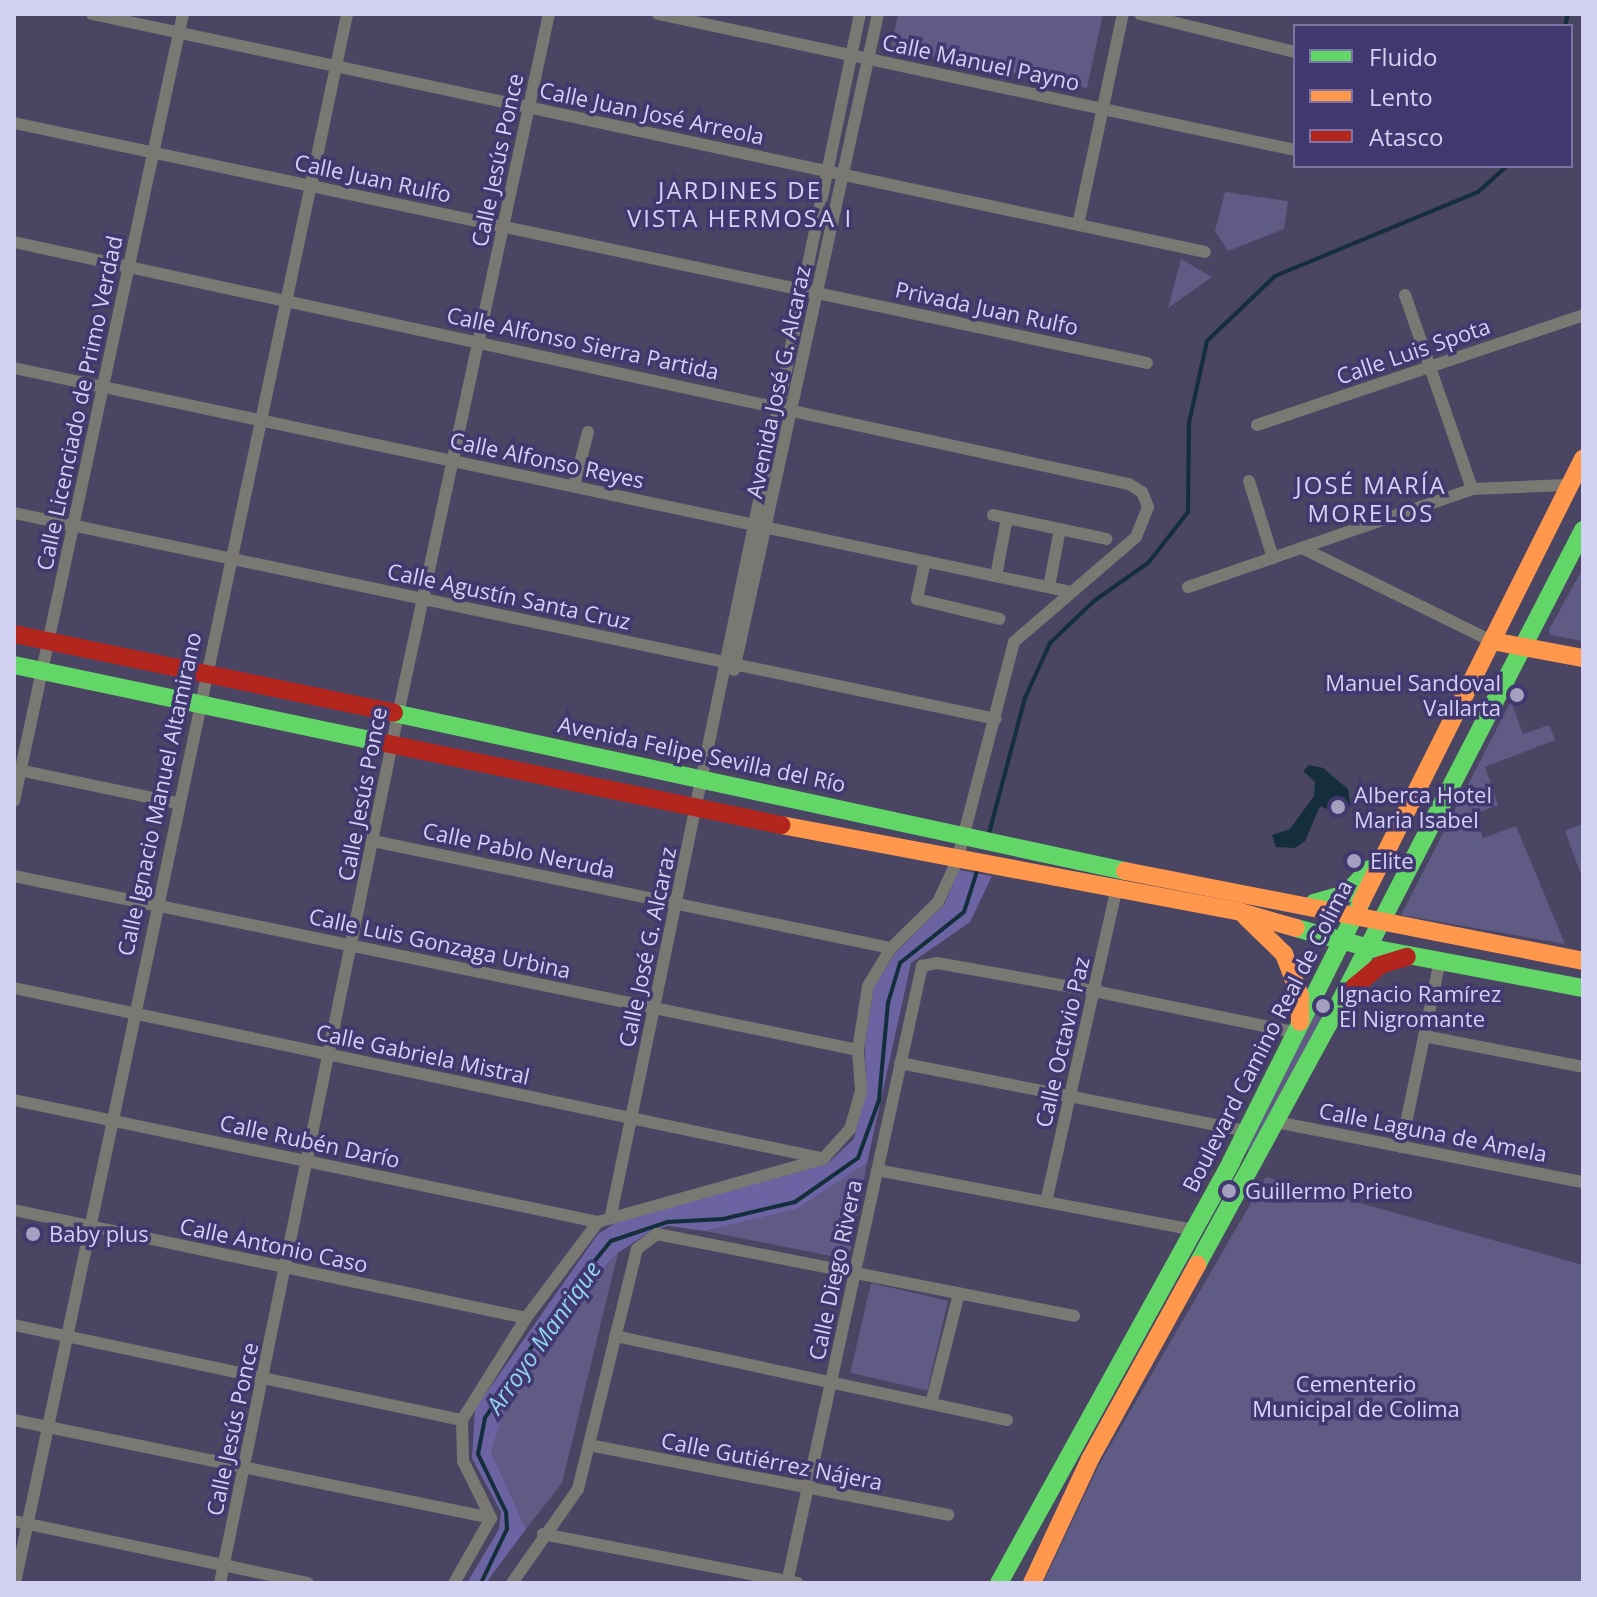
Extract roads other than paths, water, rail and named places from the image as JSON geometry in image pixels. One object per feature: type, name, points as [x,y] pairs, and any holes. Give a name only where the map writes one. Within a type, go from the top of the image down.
[{"type":"main road","name":"Boulevard Camino Real de Colima","points":[[1000,1583],[1196,1230],[1299,1031],[1583,458]]},
{"type":"main road","name":"Boulevard Camino Real de Colima","points":[[1032,1583],[1090,1459],[1330,1021],[1583,530]]},
{"type":"main road","name":"Avenida Felipe Sevilla del Río","points":[[14,634],[703,777],[1000,845],[1310,904],[1379,922],[1583,961]]},
{"type":"main road","points":[[1492,641],[1583,658]]},
{"type":"main road","points":[[14,665],[696,809],[1116,892],[1240,912],[1366,947],[1583,988]]},
{"type":"main road","points":[[1310,904],[1331,902],[1359,884],[1401,823]]},
{"type":"main road","points":[[1240,912],[1284,954],[1300,996],[1299,1031]]},
{"type":"main road","points":[[1330,1021],[1362,977],[1380,965],[1414,956]]},
{"type":"street","name":"Calle Juan José Arreola","points":[[92,14],[1205,252]]},
{"type":"street","name":"Calle Licenciado de Primo Verdad","points":[[14,801],[17,770],[49,641],[183,14]]},
{"type":"street","name":"Calle Ignacio Manuel Altamirano","points":[[15,1583],[197,706],[347,14]]},
{"type":"street","name":"Calle Jesús Ponce","points":[[220,1583],[398,714],[549,14]]},
{"type":"street","name":"Calle Manuel Payno","points":[[658,14],[1293,150]]},
{"type":"street","name":"Avenida José G. Alcaraz","points":[[761,526],[779,406],[860,14]]},
{"type":"street","name":"Avenida José G. Alcaraz","points":[[732,663],[761,526],[793,409],[878,14]]},
{"type":"street","points":[[1078,225],[1123,14]]},
{"type":"street","points":[[1140,14],[1293,52]]},
{"type":"street","name":"Calle Juan Rulfo","points":[[14,123],[818,292]]},
{"type":"street","name":"Calle Alfonso Sierra Partida","points":[[14,242],[793,409],[1129,484],[1142,492],[1148,507],[1136,537],[1071,592]]},
{"type":"street","name":"Privada Juan Rulfo","points":[[818,292],[1147,363]]},
{"type":"street","points":[[1405,295],[1472,489]]},
{"type":"street","name":"Calle Luis Spota","points":[[1257,425],[1583,315]]},
{"type":"street","name":"Calle Alfonso Reyes","points":[[14,368],[1071,592]]},
{"type":"street","points":[[574,486],[588,432]]},
{"type":"street","points":[[1249,481],[1273,558]]},
{"type":"street","points":[[1188,587],[1472,489],[1568,485]]},
{"type":"street","name":"Calle Agustín Santa Cruz","points":[[14,513],[996,719]]},
{"type":"street","points":[[993,515],[1107,539]]},
{"type":"street","points":[[996,576],[1007,518]]},
{"type":"street","points":[[1049,587],[1060,529]]},
{"type":"street","points":[[1302,548],[1492,641]]},
{"type":"street","points":[[925,561],[917,599],[1000,619]]},
{"type":"street","points":[[491,1518],[463,1461],[462,1420],[526,1318],[598,1222],[611,1215],[823,1159],[850,1129],[861,1091],[858,1050],[868,986],[891,948],[938,902],[962,862],[1014,642],[1071,592]]},
{"type":"street","name":"Calle José G. Alcaraz","points":[[611,1215],[721,687],[732,663]]},
{"type":"street","points":[[17,770],[177,803]]},
{"type":"street","name":"Calle Pablo Neruda","points":[[373,841],[891,948]]},
{"type":"street","name":"Calle Luis Gonzaga Urbina","points":[[14,876],[858,1050]]},
{"type":"street","name":"Calle Octavio Paz","points":[[1046,1202],[1116,892]]},
{"type":"street","points":[[1401,1147],[1440,961]]},
{"type":"street","name":"Calle Diego Rivera","points":[[791,1582],[808,1488],[922,966],[937,963],[1094,991]]},
{"type":"street","name":"Calle Gabriela Mistral","points":[[14,988],[823,1159]]},
{"type":"street","points":[[1094,991],[1299,1031]]},
{"type":"street","points":[[1424,1036],[1583,1067]]},
{"type":"street","points":[[900,1063],[1247,1131]]},
{"type":"street","name":"Calle Rubén Darío","points":[[14,1100],[598,1222]]},
{"type":"street","name":"Calle Laguna de Amela","points":[[1276,1122],[1583,1182]]},
{"type":"street","points":[[877,1170],[1196,1230]]},
{"type":"street","name":"Calle Antonio Caso","points":[[14,1210],[526,1318]]},
{"type":"street","points":[[512,1583],[543,1534],[578,1489],[637,1249],[657,1234],[1074,1316]]},
{"type":"street","points":[[931,1404],[959,1293]]},
{"type":"street","points":[[14,1325],[462,1420]]},
{"type":"street","points":[[615,1336],[1007,1420]]},
{"type":"street","points":[[14,1420],[491,1518]]},
{"type":"street","name":"Calle Gutiérrez Nájera","points":[[589,1445],[948,1515]]},
{"type":"street","points":[[454,1583],[491,1518]]},
{"type":"street","points":[[14,1521],[308,1583]]},
{"type":"street","points":[[543,1534],[791,1582]]},
{"type":"water","name":"Alberca Hotel Maria Isabel","points":[[1309,765],[1323,768],[1348,789],[1351,806],[1335,812],[1320,806],[1305,841],[1295,848],[1276,847],[1272,835],[1290,829],[1314,796],[1315,782],[1303,771]]},
{"type":"waterway","points":[[1566,24],[1568,14]]},
{"type":"waterway","points":[[988,837],[1025,698],[1050,643],[1094,601],[1149,562],[1188,512],[1189,423],[1207,341],[1275,276],[1478,192],[1505,168]]},
{"type":"waterway","name":"Arroyo Manrique","points":[[481,1583],[507,1529],[506,1512],[478,1454],[485,1418],[562,1301],[611,1241],[667,1222],[723,1219],[795,1202],[858,1158],[879,1100],[888,1003],[900,963],[964,912],[978,868]]},
{"type":"place","name":"Manuel Sandoval Vallarta","points":[[1517,695]]},
{"type":"place","name":"Alberca Hotel Maria Isabel","points":[[1338,807]]},
{"type":"place","name":"Elite","points":[[1354,861]]},
{"type":"place","name":"Ignacio Ramírez El Nigromante","points":[[1323,1006]]},
{"type":"place","name":"Guillermo Prieto","points":[[1229,1191]]},
{"type":"place","name":"Baby plus","points":[[33,1234]]},
{"type":"district","name":"JARDINES DE VISTA HERMOSA I","points":[[740,204]]},
{"type":"district","name":"JOSÉ MARÍA MORELOS","points":[[1371,499]]},
{"type":"park label","name":"Cementerio Municipal de Colima","points":[[1356,1396]]}]
